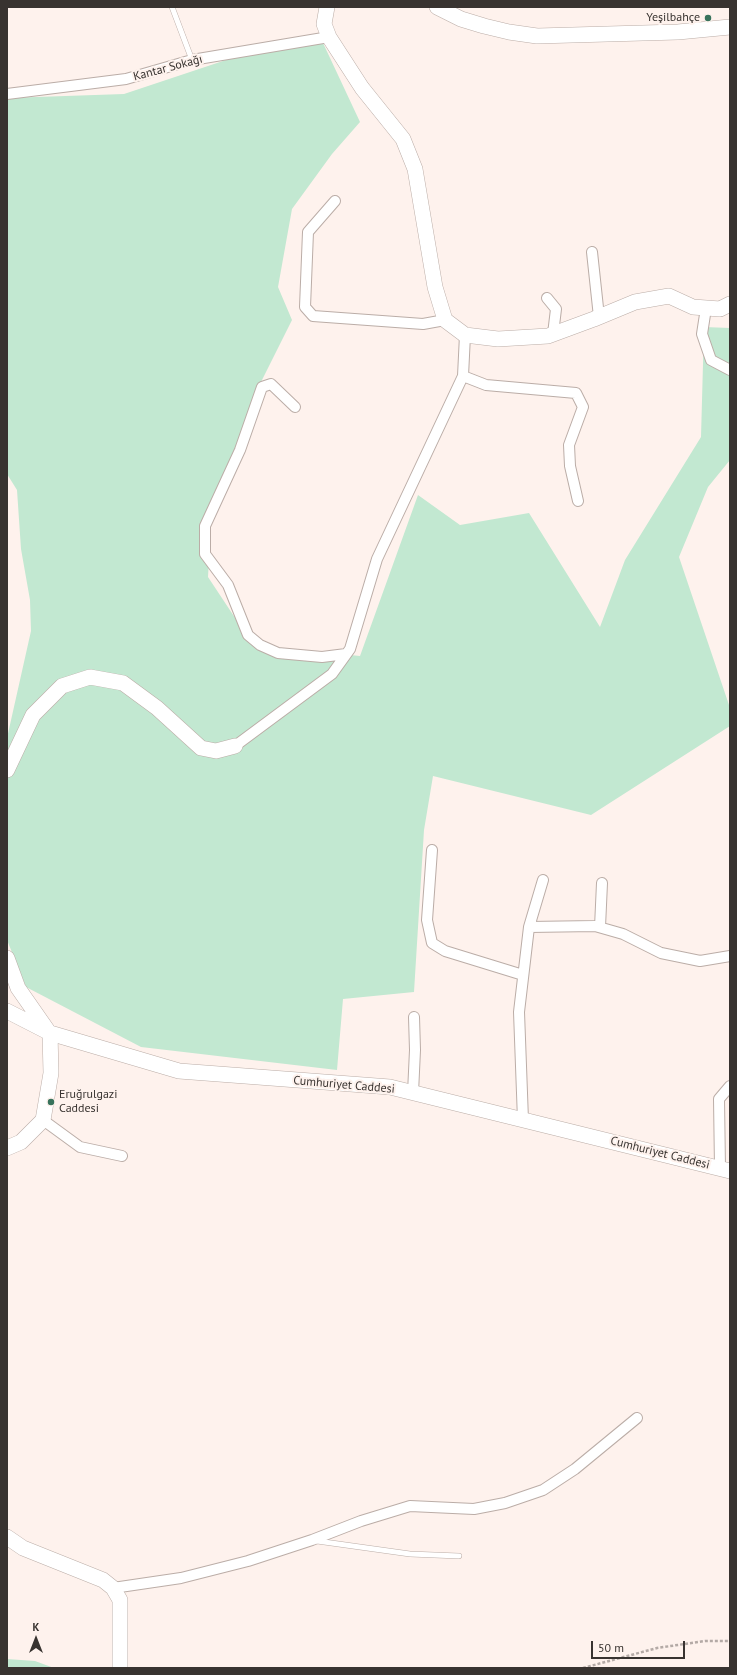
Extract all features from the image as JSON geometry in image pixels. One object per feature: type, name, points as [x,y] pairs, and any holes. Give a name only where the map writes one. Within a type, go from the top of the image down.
[{"type":"street","points":[[327,7],[324,24],[329,37],[362,88],[403,139],[415,169],[435,287],[445,320],[465,335],[498,339],[548,336],[635,302],[669,296],[694,308],[720,309],[730,304]]},
{"type":"street","points":[[437,7],[461,18],[484,26],[509,32],[537,36],[678,32],[730,27]]},
{"type":"street","name":"Kantar Sokağı","points":[[7,94],[126,79],[192,60],[329,37]]},
{"type":"street","points":[[335,201],[308,232],[305,307],[313,316],[423,324],[445,320]]},
{"type":"street","points":[[592,252],[599,317]]},
{"type":"street","points":[[547,298],[556,309],[553,334]]},
{"type":"street","points":[[706,308],[702,334],[711,360],[730,370]]},
{"type":"street","points":[[7,770],[33,714],[62,686],[90,677],[123,683],[157,708],[201,748],[216,752],[234,746],[332,674],[350,649],[377,559],[463,376],[465,335]]},
{"type":"street","points":[[463,376],[486,385],[576,393],[583,408],[569,445],[570,466],[578,501]]},
{"type":"street","points":[[295,407],[271,384],[262,387],[240,450],[205,526],[206,554],[228,585],[248,635],[260,645],[278,653],[322,657],[346,654]]},
{"type":"street","points":[[432,850],[427,920],[432,943],[445,951],[522,975]]},
{"type":"street","points":[[523,1120],[519,1012],[522,975],[529,928],[543,880]]},
{"type":"street","points":[[600,927],[602,883]]},
{"type":"street","points":[[529,928],[571,925],[600,927],[622,934],[661,953],[700,962],[730,956]]},
{"type":"street","points":[[7,958],[18,988],[50,1033],[51,1073],[43,1120],[21,1142],[7,1148]]},
{"type":"street","name":"Cumhuriyet Caddesi","points":[[7,1011],[50,1033],[179,1071],[390,1087],[725,1169]]},
{"type":"street","points":[[413,1093],[415,1050],[414,1017]]},
{"type":"street","points":[[725,1169],[719,1099],[730,1086]]},
{"type":"street","points":[[43,1120],[80,1147],[122,1156]]},
{"type":"street","points":[[113,1588],[180,1578],[248,1561],[312,1540],[361,1521],[410,1506],[474,1509],[506,1503],[543,1490],[575,1469],[637,1418]]},
{"type":"street","points":[[7,1537],[23,1548],[103,1580],[113,1588],[120,1600],[120,1668]]},
{"type":"lane","points":[[172,7],[192,60]]},
{"type":"lane","points":[[312,1540],[410,1554],[459,1556]]},
{"type":"path","points":[[583,1668],[657,1648],[705,1641],[730,1641]]},
{"type":"green space","points":[[323,43],[360,122],[332,154],[292,209],[278,287],[292,320],[260,384],[211,523],[208,577],[253,645],[360,656],[418,495],[460,525],[529,513],[600,627],[625,560],[701,437],[704,327],[730,328],[730,460],[708,487],[679,557],[730,708],[730,726],[591,815],[433,776],[424,830],[414,992],[343,999],[337,1070],[141,1047],[26,987],[7,940],[7,738],[31,631],[30,600],[21,549],[17,490],[7,474],[7,98],[124,94],[229,59]]},
{"type":"green space","points":[[7,1659],[35,1661],[54,1668],[7,1668]]},
{"type":"place","name":"Yeşilbahçe","points":[[708,18]]},
{"type":"place","name":"Eruğrulgazi Caddesi","points":[[51,1102]]}]
